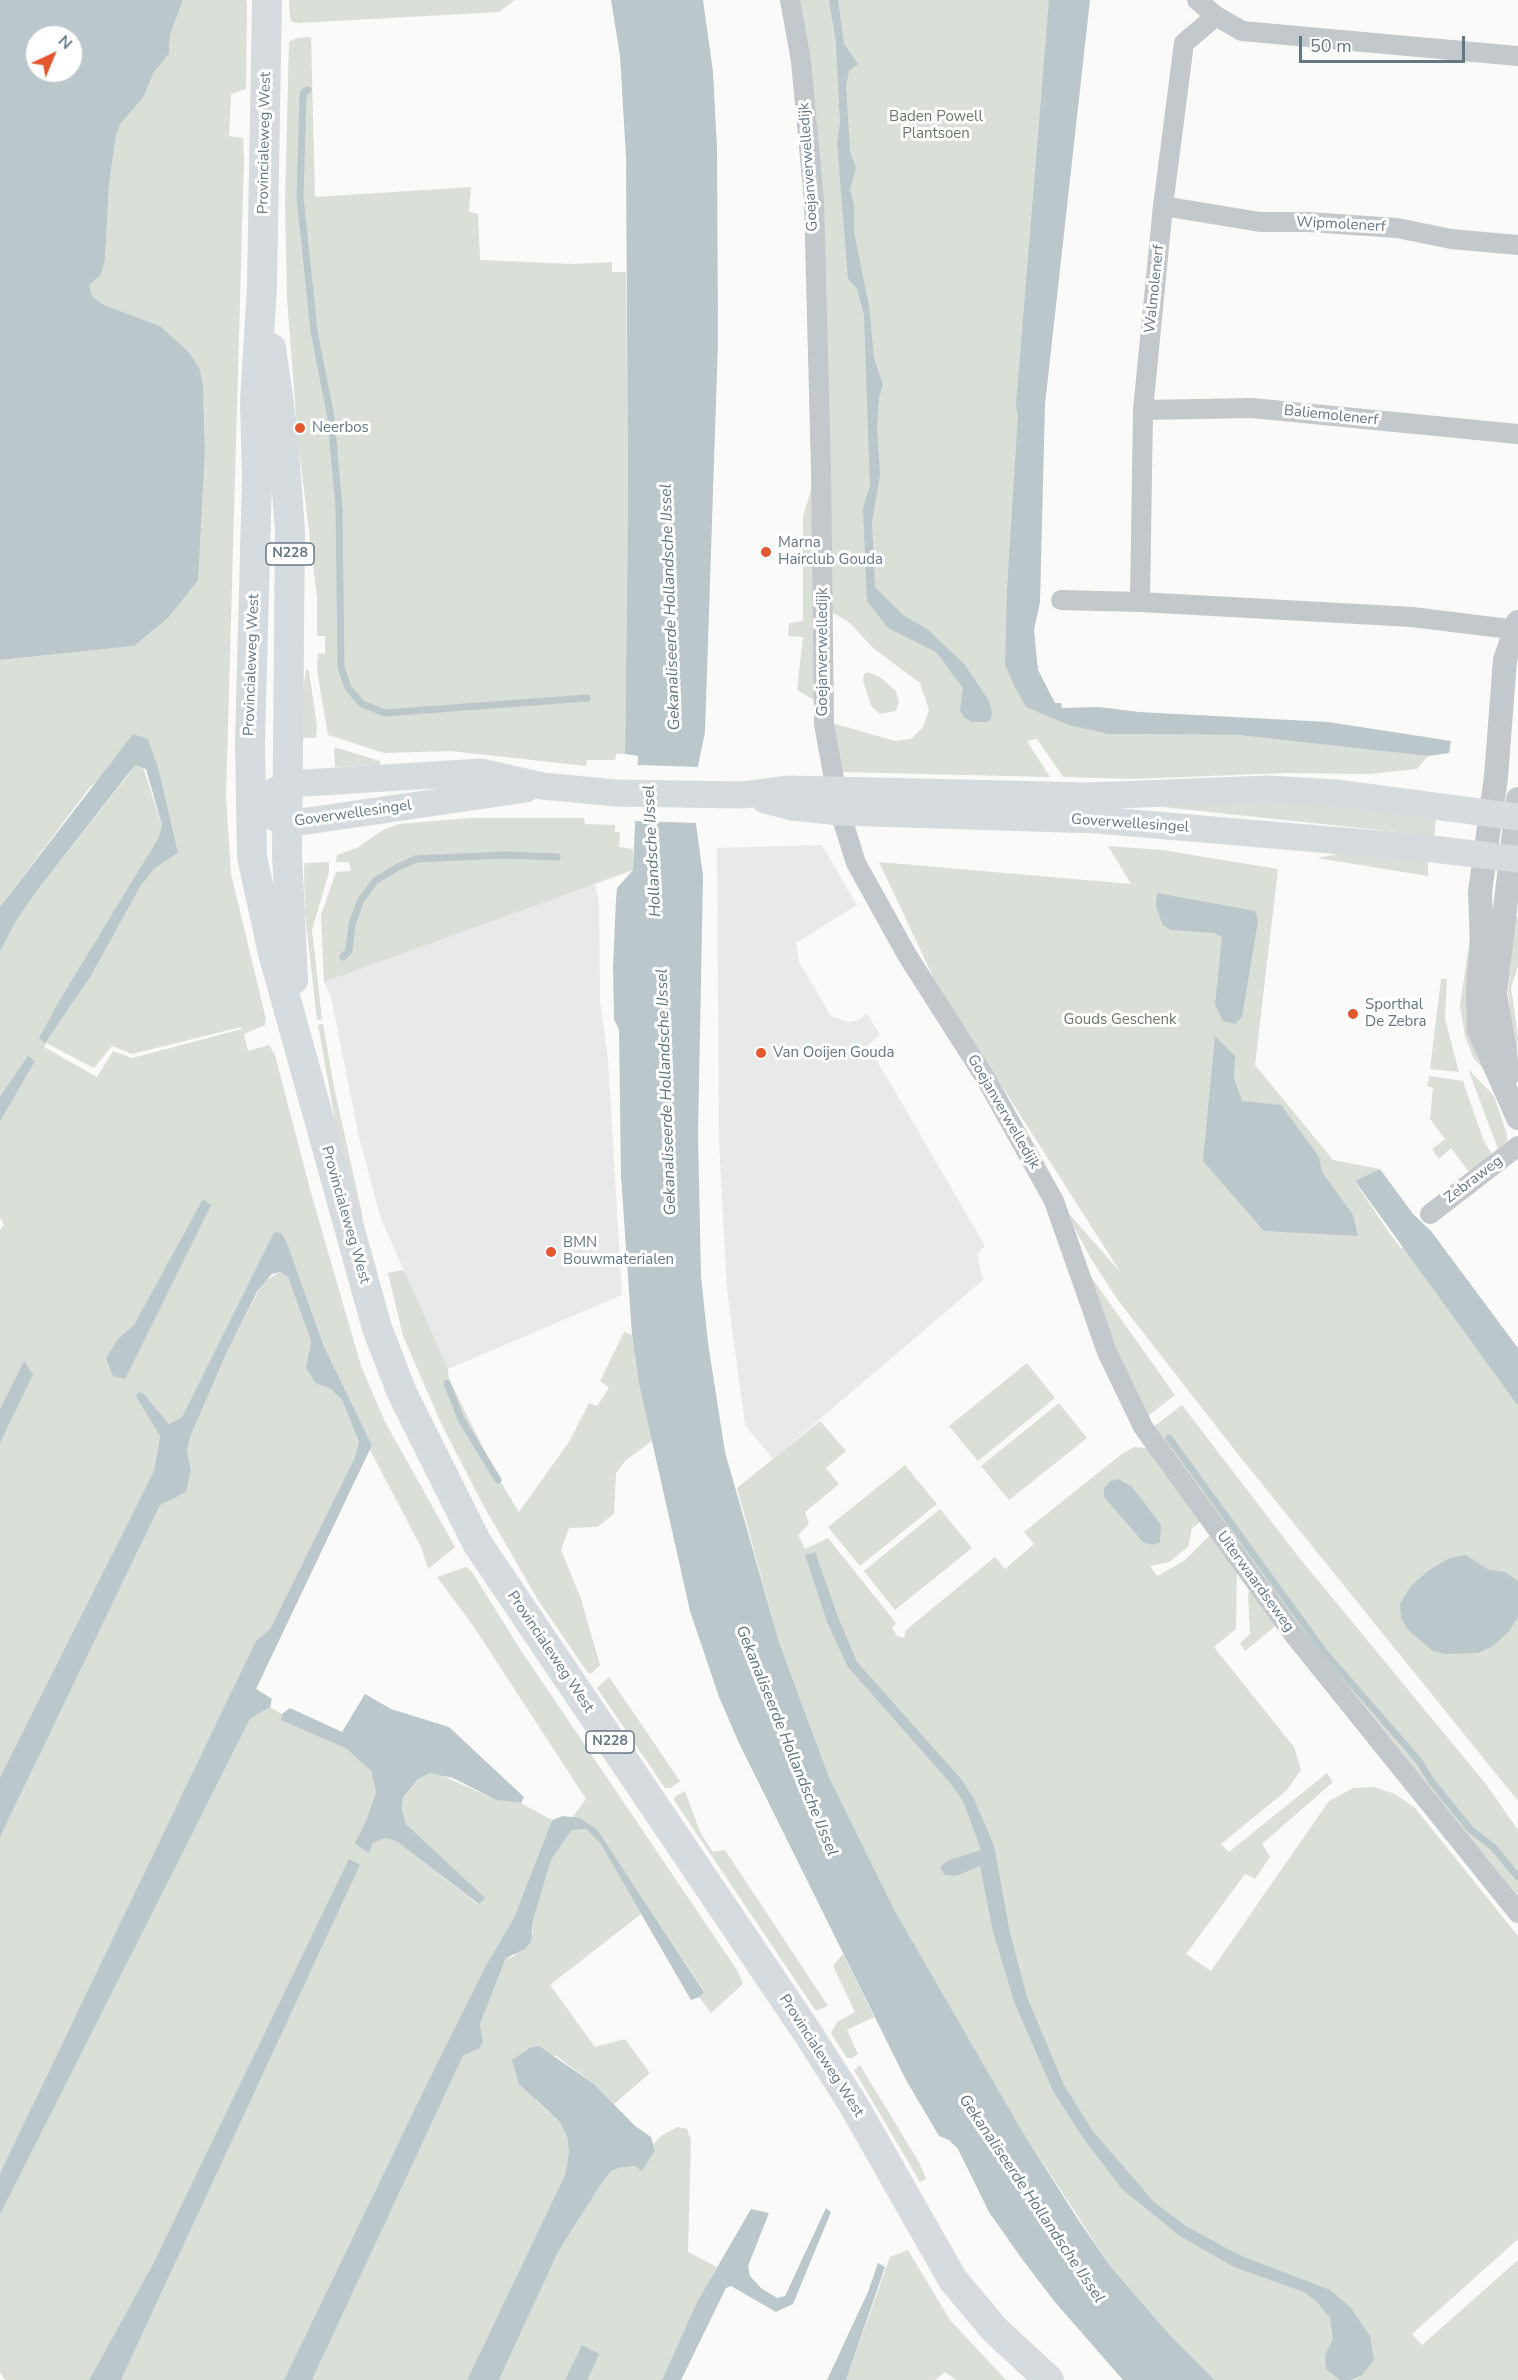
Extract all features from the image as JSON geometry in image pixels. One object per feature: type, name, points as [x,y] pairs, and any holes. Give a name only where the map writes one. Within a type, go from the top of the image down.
[{"type":"main road","name":"Provincialeweg West","points":[[267,0],[262,286],[255,404],[257,478],[250,804],[252,857],[273,953],[377,1328],[402,1393],[477,1544],[813,2041],[859,2114],[953,2280],[995,2330],[1049,2380]]},
{"type":"main road","name":"Provincialeweg West","points":[[262,286],[282,426],[290,530],[287,824],[296,1038]]},
{"type":"main road","name":"Goverwellesingel","points":[[250,804],[288,784],[481,772],[542,786],[616,793],[743,795],[789,789],[838,801],[1098,820],[1504,857]]},
{"type":"main road","name":"Goverwellesingel","points":[[250,804],[287,824],[542,786]]},
{"type":"main road","name":"Goverwellesingel","points":[[838,801],[1090,796],[1268,789],[1336,793],[1510,811]]},
{"type":"street","name":"Goejanverwelledijk","points":[[790,0],[801,61],[814,201],[822,494],[824,724],[838,801],[856,863],[907,955],[986,1078],[1059,1211]]},
{"type":"street","points":[[1197,0],[1216,16],[1242,31],[1518,56]]},
{"type":"street","name":"Walmolenerf","points":[[1140,602],[1143,410],[1163,206],[1184,43],[1216,16]]},
{"type":"street","name":"Wipmolenerf","points":[[1163,206],[1260,222],[1309,222],[1397,228],[1451,239],[1518,245]]},
{"type":"street","name":"Baliemolenerf","points":[[1143,410],[1252,408],[1518,434]]},
{"type":"street","points":[[1061,600],[1140,602],[1412,617],[1518,629],[1505,660],[1499,752],[1510,811],[1504,857],[1480,892],[1482,944],[1478,987],[1479,1030],[1518,1118]]},
{"type":"street","name":"Zebraweg","points":[[1430,1214],[1518,1146]]},
{"type":"street","name":"Uiterwaardseweg","points":[[1059,1211],[1107,1352],[1143,1426],[1294,1635],[1518,1913]]},
{"type":"shaded area","points":[[822,845],[857,905],[796,943],[799,962],[831,1016],[848,1022],[859,1020],[867,1013],[880,1035],[868,1045],[985,1246],[977,1254],[983,1280],[773,1459],[745,1425],[727,1290],[719,1142],[717,848]]},
{"type":"shaded area","points":[[595,883],[599,903],[600,1000],[608,1059],[622,1295],[448,1369],[381,1219],[359,1137],[331,997],[324,982]]},
{"type":"green space","points":[[183,0],[246,0],[246,89],[231,94],[229,136],[243,138],[244,159],[226,797],[231,874],[266,1019],[265,1025],[244,1034],[248,1051],[269,1045],[275,1055],[311,1193],[361,1366],[384,1420],[455,1547],[428,1569],[422,1549],[370,1450],[372,1445],[324,1345],[287,1243],[274,1232],[182,1417],[169,1424],[144,1394],[160,1436],[154,1471],[0,1777],[0,1230],[4,1225],[0,1217],[0,1122],[35,1061],[28,1057],[0,1096],[0,952],[16,921],[39,888],[136,765],[143,767],[162,826],[159,837],[62,996],[45,1042],[91,976],[141,885],[155,868],[178,853],[159,770],[148,739],[90,787],[0,907],[0,660],[134,646],[168,618],[200,496],[205,448],[200,370],[190,353],[160,326],[104,305],[92,296],[89,285],[100,276],[105,261],[109,185],[116,135],[121,123],[143,98],[154,72],[169,54],[170,35]],"holes":[[[241,1027],[242,1029],[132,1058],[113,1051],[97,1077],[44,1047],[46,1043],[94,1068],[112,1046],[132,1054]]]},
{"type":"green space","points":[[289,0],[515,0],[499,12],[298,23],[292,22],[290,18]]},
{"type":"green space","name":"Baden Powell Plantsoen","points":[[797,0],[1074,0],[1016,603],[1045,713],[1109,734],[1238,735],[1428,756],[1417,769],[1369,774],[1286,773],[1131,779],[1063,777],[1037,739],[1027,741],[1050,777],[842,772],[832,723],[895,741],[911,739],[923,727],[929,710],[920,683],[873,648],[850,623],[830,611]]},
{"type":"green space","points":[[311,37],[315,197],[471,187],[469,212],[478,214],[480,260],[574,264],[612,262],[612,272],[626,272],[628,504],[625,754],[616,754],[615,760],[587,760],[586,766],[451,751],[384,753],[328,735],[317,671],[318,653],[325,654],[325,636],[317,636],[317,597],[298,441],[287,299],[285,203],[289,42],[297,38]]},
{"type":"green space","points":[[811,490],[813,493],[816,701],[797,690],[803,637],[788,636],[789,623],[803,621],[803,516]]},
{"type":"green space","points":[[306,669],[309,671],[317,726],[316,738],[300,738],[298,728]]},
{"type":"green space","points":[[868,672],[881,678],[896,691],[899,702],[896,711],[880,714],[871,706],[863,680],[864,674]]},
{"type":"green space","points":[[334,747],[380,761],[380,765],[335,767]]},
{"type":"green space","points":[[1273,795],[1437,811],[1434,836],[1144,805]]},
{"type":"green space","points":[[469,818],[584,818],[585,824],[615,825],[615,832],[620,832],[619,847],[633,849],[633,870],[324,982],[321,915],[336,872],[351,871],[349,862],[336,862],[337,855],[357,848],[383,830],[399,824]]},
{"type":"green space","name":"Gouds Geschenk","points":[[1108,846],[1162,850],[1278,869],[1255,1065],[1333,1160],[1380,1169],[1355,1182],[1390,1234],[1401,1248],[1404,1247],[1518,1406],[1518,1801],[1237,1453],[1117,1299],[1090,1257],[1064,1208],[1121,1273],[936,983],[879,862],[1131,884]]},
{"type":"green space","points":[[1355,851],[1428,860],[1428,876],[1317,858]]},
{"type":"green space","points":[[329,862],[329,872],[312,930],[322,1019],[317,1020],[305,914],[304,867],[305,863]]},
{"type":"green space","points":[[1469,913],[1477,913],[1484,1069],[1474,1059],[1465,1036],[1460,1006],[1471,930]]},
{"type":"green space","points":[[1515,916],[1518,917],[1518,966],[1511,988],[1518,1037],[1516,1059],[1508,993]]},
{"type":"green space","points":[[1441,979],[1447,979],[1445,1019],[1459,1072],[1430,1069]]},
{"type":"green space","points":[[323,1024],[334,1087],[363,1218],[353,1220],[318,1025]]},
{"type":"green space","points":[[1468,1069],[1494,1096],[1507,1134],[1507,1141],[1498,1149]]},
{"type":"green space","points":[[1429,1076],[1463,1081],[1483,1139],[1492,1155],[1469,1172],[1451,1148],[1439,1159],[1432,1149],[1445,1139],[1430,1119],[1433,1088],[1427,1086]]},
{"type":"green space","points":[[1084,1267],[1175,1395],[1145,1418],[1130,1397]]},
{"type":"green space","points":[[401,1270],[405,1272],[448,1369],[449,1379],[497,1476],[519,1512],[569,1442],[589,1403],[597,1406],[609,1388],[600,1381],[624,1332],[632,1335],[639,1383],[653,1440],[625,1461],[616,1473],[614,1514],[597,1527],[569,1528],[561,1550],[581,1599],[600,1665],[592,1673],[588,1673],[538,1600],[482,1503],[441,1423],[403,1336],[388,1273]]},
{"type":"green space","points":[[280,1272],[288,1277],[311,1341],[306,1368],[315,1383],[331,1389],[342,1400],[359,1442],[355,1457],[270,1629],[256,1641],[0,2173],[0,1837],[160,1505],[171,1497],[182,1495],[191,1468],[187,1452],[190,1437],[227,1352],[263,1282]]},
{"type":"green space","points":[[1027,1363],[1055,1398],[978,1461],[949,1426]]},
{"type":"green space","points":[[1059,1403],[1087,1438],[1009,1500],[981,1466]]},
{"type":"green space","points":[[1182,1405],[1297,1555],[1485,1783],[1518,1830],[1518,1902],[1318,1656],[1152,1428]]},
{"type":"green space","points":[[820,1421],[846,1451],[826,1468],[839,1484],[805,1512],[809,1524],[798,1535],[805,1549],[828,1538],[896,1623],[892,1628],[897,1636],[904,1638],[906,1630],[995,1557],[1005,1569],[1034,1544],[1024,1532],[1123,1453],[1135,1447],[1145,1448],[1156,1454],[1203,1520],[1192,1528],[1188,1547],[1169,1562],[1150,1566],[1157,1576],[1184,1561],[1212,1533],[1237,1567],[1236,1629],[1214,1647],[1294,1747],[1301,1770],[1286,1791],[1221,1844],[1229,1852],[1327,1773],[1333,1782],[1262,1844],[1270,1857],[1255,1879],[1245,1874],[1186,1954],[1211,1971],[1329,1801],[1353,1788],[1374,1787],[1395,1794],[1415,1808],[1518,1936],[1518,2239],[1412,2334],[1422,2345],[1518,2260],[1518,2380],[1215,2380],[1168,2333],[1111,2267],[1022,2131],[895,1911],[829,1777],[779,1642],[737,1488]]},
{"type":"green space","points":[[905,1465],[937,1504],[860,1566],[828,1527]]},
{"type":"green space","points":[[940,1509],[972,1548],[895,1610],[864,1571]]},
{"type":"green space","points":[[466,1567],[472,1572],[520,1649],[737,1970],[743,1984],[711,2013],[699,1997],[704,1991],[597,1829],[580,1818],[572,1818],[586,1799],[474,1627],[437,1577]]},
{"type":"green space","points":[[1253,1588],[1278,1624],[1245,1651],[1240,1643],[1250,1634],[1248,1593]]},
{"type":"green space","points":[[609,1677],[680,1781],[671,1788],[665,1788],[597,1688]]},
{"type":"green space","points":[[270,1707],[282,1714],[281,1719],[351,1751],[371,1771],[376,1792],[366,1821],[369,1852],[373,1843],[386,1838],[396,1841],[478,1904],[484,1898],[406,1824],[402,1810],[403,1799],[418,1779],[430,1773],[439,1774],[496,1800],[521,1803],[552,1820],[514,1918],[486,1965],[435,2067],[284,2380],[121,2380],[360,1865],[154,2262],[89,2380],[5,2380],[0,2372],[0,2215],[250,1719]]},
{"type":"green space","points":[[685,1791],[700,1832],[713,1852],[725,1850],[828,2006],[816,2011],[674,1800],[676,1796]]},
{"type":"green space","points":[[586,1829],[600,1843],[641,1914],[550,1985],[595,2047],[625,2039],[650,2073],[614,2104],[594,2084],[555,2055],[536,2101],[560,2122],[567,2137],[569,2152],[565,2175],[467,2380],[312,2380],[463,2056],[480,2048],[483,2042],[480,2024],[506,1958],[513,1957],[533,1933],[533,1921],[551,1860],[572,1830]]},
{"type":"green space","points":[[843,1954],[874,2017],[847,2030],[858,2054],[852,2058],[847,2058],[831,2033],[837,2022],[855,2012],[833,1966]]},
{"type":"green space","points":[[860,2065],[920,2164],[926,2179],[920,2182],[854,2070]]},
{"type":"green space","points":[[678,2127],[687,2129],[691,2140],[688,2252],[717,2267],[697,2302],[662,2380],[499,2380],[558,2252],[601,2184],[611,2171],[635,2166],[655,2150],[654,2143],[661,2136]]},
{"type":"green space","points":[[908,2250],[950,2320],[1006,2380],[956,2380],[945,2372],[935,2380],[846,2380],[890,2257]]},
{"type":"water","points":[[0,0],[183,0],[170,35],[169,54],[154,72],[143,98],[121,123],[116,135],[109,185],[105,261],[100,276],[89,285],[92,296],[104,305],[160,326],[190,353],[200,370],[203,386],[205,448],[198,580],[168,618],[134,646],[0,660]]},
{"type":"water","points":[[611,0],[703,0],[713,72],[717,148],[718,341],[705,732],[698,766],[696,824],[703,876],[698,1135],[701,1276],[708,1343],[725,1452],[779,1642],[829,1777],[895,1911],[1022,2131],[1077,2218],[1111,2267],[1168,2333],[1215,2380],[1123,2380],[1054,2301],[989,2212],[958,2149],[949,2140],[939,2136],[906,2080],[739,1743],[719,1697],[690,1611],[639,1383],[632,1335],[621,1176],[619,1030],[614,1019],[613,967],[617,888],[633,870],[638,756],[625,754],[628,504],[626,157],[620,56]]},
{"type":"water","points":[[829,0],[838,0],[844,44],[858,64],[849,71],[846,86],[850,152],[856,168],[850,189],[854,206],[854,232],[869,306],[874,358],[883,385],[879,397],[877,428],[880,475],[872,522],[875,587],[903,615],[927,629],[964,664],[989,701],[992,712],[991,719],[987,722],[972,722],[964,717],[960,710],[963,688],[936,652],[888,628],[867,601],[863,508],[870,486],[864,315],[857,289],[848,279],[837,142],[840,124],[836,42]]},
{"type":"water","points":[[1049,0],[1090,0],[1045,404],[1040,602],[1034,630],[1038,670],[1055,703],[1061,703],[1062,708],[1099,707],[1139,712],[1328,722],[1451,741],[1449,753],[1428,756],[1238,735],[1109,734],[1069,725],[1026,707],[1015,687],[1005,665],[1007,590],[1018,416],[1016,405]]},
{"type":"water","points":[[133,734],[148,739],[159,770],[178,853],[155,868],[141,885],[91,976],[45,1043],[39,1038],[62,996],[159,837],[162,825],[146,769],[136,765],[128,774],[39,888],[16,921],[0,952],[0,907]]},
{"type":"water","points":[[1157,893],[1255,911],[1258,921],[1242,1017],[1235,1024],[1223,1021],[1215,1005],[1222,937],[1214,933],[1171,930],[1163,925],[1156,907]]},
{"type":"water","points":[[1215,1036],[1235,1056],[1234,1079],[1242,1101],[1281,1105],[1319,1157],[1322,1172],[1353,1215],[1358,1236],[1264,1231],[1203,1161]]},
{"type":"water","points":[[28,1056],[35,1061],[0,1122],[0,1096]]},
{"type":"water","points":[[1380,1169],[1413,1214],[1431,1231],[1518,1348],[1518,1406],[1355,1181]]},
{"type":"water","points":[[203,1199],[211,1205],[125,1379],[113,1376],[106,1358],[118,1339],[134,1325]]},
{"type":"water","points":[[274,1232],[281,1233],[287,1243],[324,1346],[372,1445],[256,1689],[272,1699],[270,1707],[250,1719],[0,2215],[0,2173],[252,1649],[256,1641],[270,1629],[355,1457],[359,1442],[342,1400],[331,1389],[315,1383],[306,1368],[311,1341],[288,1277],[280,1272],[272,1274],[258,1290],[227,1352],[190,1437],[187,1452],[191,1468],[186,1492],[160,1505],[0,1837],[0,1777],[154,1471],[160,1436],[136,1396],[139,1392],[144,1394],[169,1424],[182,1417]]},
{"type":"water","points":[[24,1361],[33,1374],[0,1443],[0,1409]]},
{"type":"water","points":[[1118,1479],[1132,1487],[1161,1525],[1160,1542],[1152,1545],[1143,1542],[1104,1497],[1104,1488],[1110,1481]]},
{"type":"water","points":[[815,1552],[857,1662],[961,1779],[974,1799],[994,1846],[1010,1933],[1027,1997],[1064,2085],[1092,2130],[1154,2202],[1186,2226],[1239,2255],[1330,2290],[1351,2308],[1370,2336],[1374,2360],[1362,2375],[1350,2380],[1340,2380],[1326,2369],[1325,2355],[1333,2339],[1330,2318],[1317,2302],[1304,2292],[1234,2267],[1180,2236],[1122,2189],[1084,2139],[1053,2091],[1015,2004],[993,1932],[980,1866],[956,1876],[945,1875],[940,1867],[949,1860],[981,1850],[964,1803],[952,1785],[848,1667],[827,1622],[805,1555]]},
{"type":"water","points":[[1466,1555],[1489,1570],[1505,1572],[1518,1581],[1518,1617],[1509,1631],[1493,1646],[1478,1653],[1446,1654],[1433,1651],[1408,1630],[1401,1618],[1400,1604],[1411,1586],[1429,1570],[1450,1558]]},
{"type":"water","points":[[365,1694],[391,1709],[449,1727],[524,1797],[521,1803],[496,1800],[453,1778],[430,1773],[418,1779],[403,1798],[402,1810],[406,1824],[485,1898],[479,1904],[396,1841],[386,1838],[373,1843],[369,1853],[355,1843],[376,1792],[371,1771],[347,1749],[281,1720],[282,1714],[290,1708],[342,1732]]},
{"type":"water","points":[[563,1816],[580,1818],[597,1829],[704,1992],[691,2000],[600,1843],[586,1829],[572,1830],[551,1860],[533,1921],[531,1942],[525,1949],[506,1958],[480,2024],[483,2042],[480,2048],[463,2056],[312,2380],[284,2380],[435,2067],[486,1965],[514,1918],[552,1820]]},
{"type":"water","points":[[349,1859],[360,1865],[121,2380],[89,2380],[154,2262]]},
{"type":"water","points":[[539,2046],[594,2084],[635,2126],[651,2137],[655,2150],[642,2171],[635,2166],[618,2168],[611,2171],[601,2184],[558,2252],[499,2380],[467,2380],[565,2175],[569,2152],[567,2137],[560,2122],[519,2084],[512,2060],[530,2048]]},
{"type":"water","points":[[826,2208],[831,2212],[793,2304],[776,2312],[731,2286],[726,2288],[681,2380],[662,2380],[697,2302],[751,2209],[769,2213],[748,2266],[750,2276],[761,2288],[777,2298],[785,2296]]},
{"type":"water","points":[[878,2263],[885,2267],[846,2380],[827,2380],[868,2292]]},
{"type":"water","points":[[582,2345],[599,2354],[587,2380],[565,2380]]},
{"type":"pier","points":[[622,755],[637,756],[637,765],[701,767],[699,823],[631,821],[635,758]]},
{"type":"waterway","points":[[308,90],[304,92],[303,97],[300,197],[314,331],[331,418],[339,507],[341,667],[348,688],[362,704],[385,713],[587,698]]},
{"type":"waterway","points":[[343,957],[349,951],[352,924],[361,900],[375,881],[398,867],[416,859],[505,855],[557,857]]},
{"type":"waterway","points":[[447,1383],[461,1419],[498,1480]]},
{"type":"waterway","points":[[1169,1438],[1325,1653],[1419,1761],[1431,1781],[1471,1830],[1494,1848],[1518,1877]]},
{"type":"place","name":"Neerbos","points":[[300,428]]},
{"type":"place","name":"Marna Hairclub Gouda","points":[[766,552]]},
{"type":"place","name":"Sporthal De Zebra","points":[[1353,1014]]},
{"type":"place","name":"Van Ooijen Gouda","points":[[761,1053]]},
{"type":"place","name":"BMN Bouwmaterialen","points":[[551,1252]]},
{"type":"water label","name":"Gekanaliseerde Hollandsche IJssel","points":[[671,607]]},
{"type":"water label","name":"Hollandsche IJssel","points":[[653,851]]},
{"type":"water label","name":"Gekanaliseerde Hollandsche IJssel","points":[[667,1092]]},
{"type":"water label","name":"Gekanaliseerde Hollandsche IJssel","points":[[786,1741]]},
{"type":"water label","name":"Gekanaliseerde Hollandsche IJssel","points":[[1031,2199]]}]
